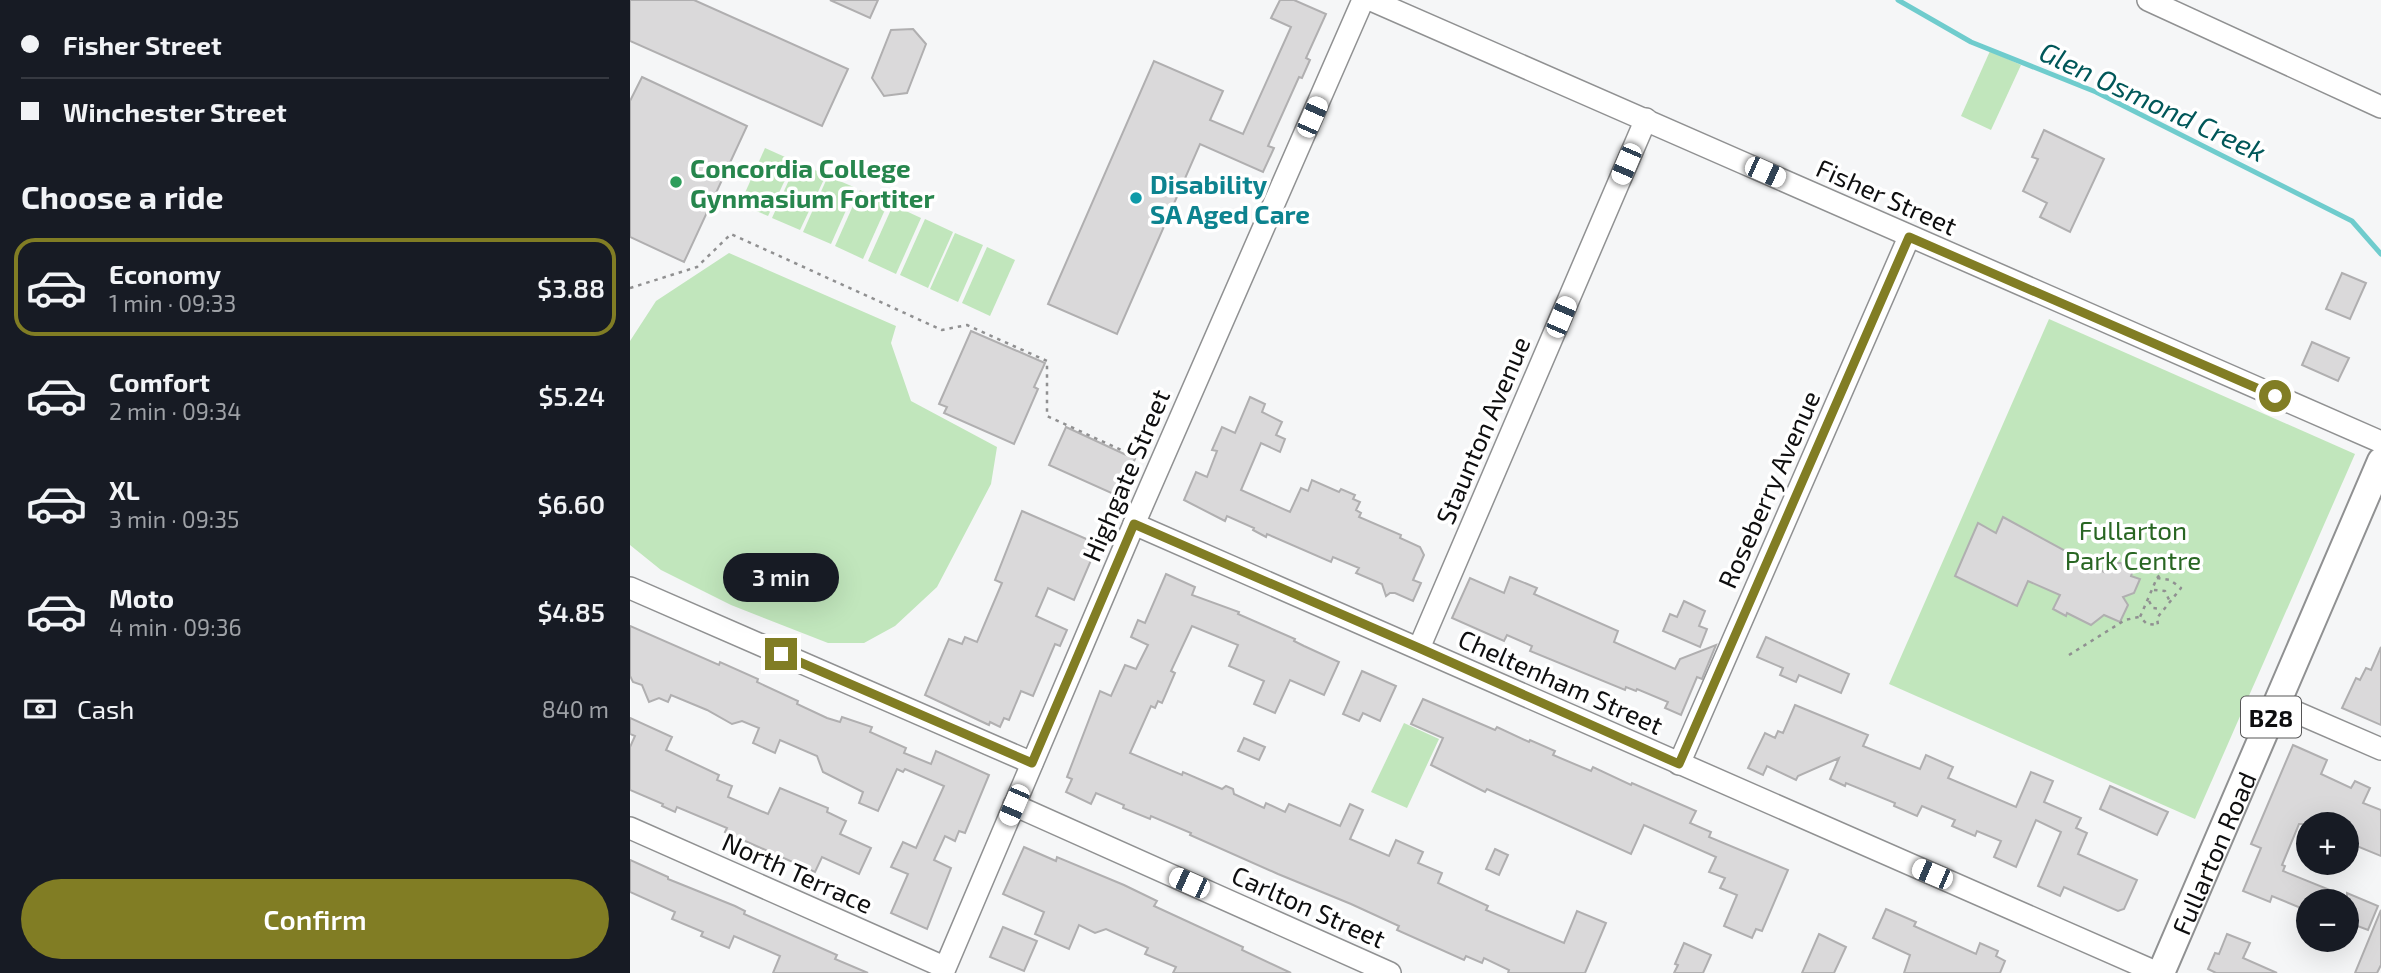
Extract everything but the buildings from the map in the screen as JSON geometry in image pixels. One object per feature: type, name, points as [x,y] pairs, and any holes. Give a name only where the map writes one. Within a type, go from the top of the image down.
[{"type":"main road","name":"Fullarton Road","points":[[2160,973],[2381,461]]},
{"type":"street","name":"Highgate Street","points":[[944,970],[1134,524],[1363,0]]},
{"type":"street","name":"Fisher Street","points":[[1371,0],[2381,442]]},
{"type":"street","points":[[2147,0],[2381,107]]},
{"type":"street","name":"Staunton Avenue","points":[[1419,648],[1646,119]]},
{"type":"street","name":"Roseberry Avenue","points":[[1679,764],[1909,237]]},
{"type":"street","name":"Cheltenham Street","points":[[1134,524],[2160,973]]},
{"type":"street","points":[[630,588],[1032,763]]},
{"type":"street","points":[[2277,704],[2381,749]]},
{"type":"street","name":"Carlton Street","points":[[1014,805],[1390,973]]},
{"type":"street","name":"North Terrace","points":[[630,828],[944,970]]},
{"type":"path","points":[[630,288],[697,267],[731,234],[942,330],[967,325],[1047,361],[1047,416],[1159,467]]},
{"type":"path","points":[[2140,617],[2157,578],[2170,563]]},
{"type":"path","points":[[2140,617],[2147,624],[2158,625],[2157,618],[2181,588],[2170,580],[2157,578]]},
{"type":"path","points":[[2151,592],[2155,589],[2165,591],[2170,602]]},
{"type":"path","points":[[2148,598],[2153,608],[2165,608]]},
{"type":"path","points":[[2069,656],[2125,620],[2140,617]]},
{"type":"green space","points":[[1990,51],[2021,65],[1991,130],[1961,116]]},
{"type":"green space","points":[[765,148],[794,161],[768,216],[740,204]]},
{"type":"green space","points":[[797,162],[826,175],[800,230],[772,218]]},
{"type":"green space","points":[[828,176],[856,188],[831,244],[803,232]]},
{"type":"green space","points":[[860,190],[888,203],[863,259],[835,246]]},
{"type":"green space","points":[[893,205],[921,218],[896,274],[868,261]]},
{"type":"green space","points":[[925,219],[953,232],[928,288],[900,275]]},
{"type":"green space","points":[[955,233],[983,245],[958,302],[930,289]]},
{"type":"green space","points":[[987,247],[1015,260],[990,316],[962,303]]},
{"type":"green space","points":[[729,253],[896,326],[891,343],[911,401],[997,447],[991,484],[937,587],[895,626],[864,643],[828,643],[731,605],[661,570],[630,545],[630,341],[656,301]]},
{"type":"green space","name":"Fullarton Park Centre","points":[[2049,319],[2355,454],[2195,819],[1889,684]]},
{"type":"green space","points":[[1404,723],[1439,739],[1407,808],[1371,792]]},
{"type":"waterway","name":"Glen Osmond Creek","points":[[1898,0],[1971,42],[2096,92],[2352,221],[2381,254]]},
{"type":"place","name":"Concordia College Gynmasium Fortiter","points":[[676,182]]},
{"type":"place","name":"Disability SA Aged Care","points":[[1136,198]]},
{"type":"route","points":[[781,654],[1032,763],[1134,524],[1679,764],[1909,237],[2275,396]]}]
